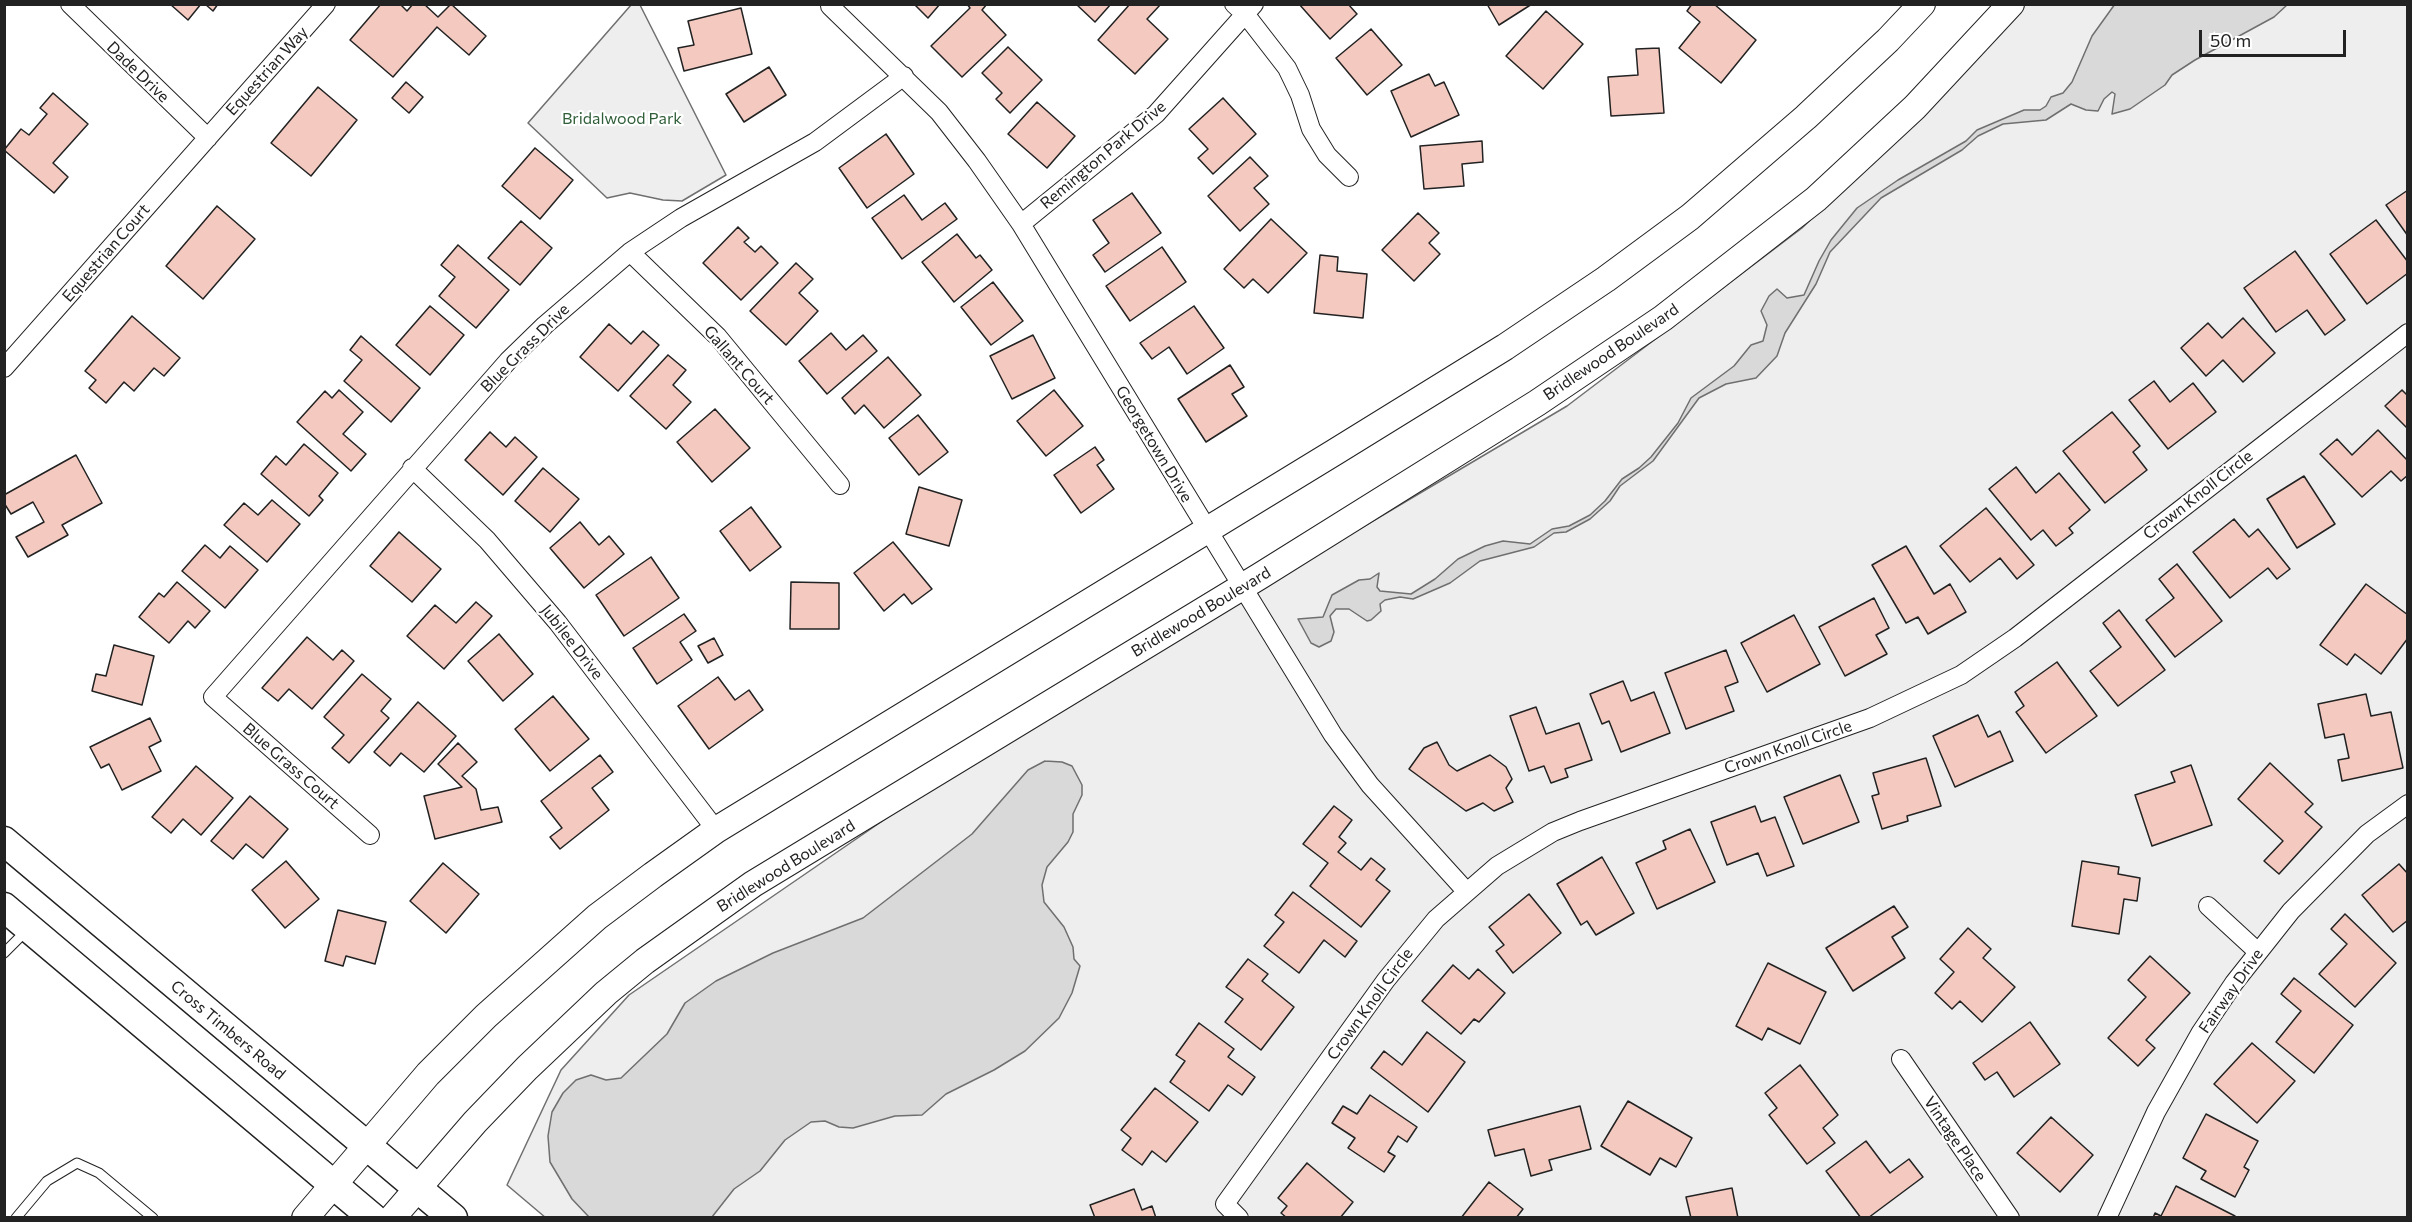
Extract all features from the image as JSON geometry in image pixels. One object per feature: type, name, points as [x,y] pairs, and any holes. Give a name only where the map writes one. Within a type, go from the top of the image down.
[{"type":"main road","points":[[305,1218],[428,1074],[545,960],[597,916],[716,830],[1505,346],[1641,253],[1690,217],[1806,117],[1888,40],[1922,4]]},
{"type":"main road","name":"Bridlewood Boulevard","points":[[392,1218],[475,1122],[570,1027],[629,974],[690,928],[753,884],[1546,398],[1663,318],[1816,198],[1855,164],[1915,107],[2011,4]]},
{"type":"main road","name":"Cross Timbers Road","points":[[4,841],[453,1218]]},
{"type":"main road","points":[[4,908],[372,1218]]},
{"type":"street","name":"Dade Drive","points":[[70,4],[208,138]]},
{"type":"street","name":"Equestrian Way","points":[[208,138],[326,4]]},
{"type":"street","name":"Georgetown Drive","points":[[830,6],[939,112],[1021,224],[1206,531],[1343,750],[1370,785],[1466,891]]},
{"type":"street","points":[[1245,8],[1287,68],[1300,95],[1311,129],[1327,155],[1349,177]]},
{"type":"street","name":"Remington Park Drive","points":[[1021,224],[1156,114],[1245,8]]},
{"type":"street","name":"Blue Grass Drive","points":[[213,697],[508,361],[630,252],[681,218],[814,142],[904,76]]},
{"type":"street","name":"Equestrian Court","points":[[4,368],[208,138]]},
{"type":"street","name":"Gallant Court","points":[[630,252],[718,337],[840,485]]},
{"type":"street","name":"Crown Knoll Circle","points":[[1239,1218],[1225,1204],[1407,952],[1436,919],[1497,866],[1553,832],[1640,797],[1870,718],[1961,675],[2015,638],[2408,333]]},
{"type":"street","name":"Jubilee Drive","points":[[412,468],[487,540],[558,623],[716,830]]},
{"type":"street","name":"Blue Grass Court","points":[[213,697],[370,835]]},
{"type":"street","name":"Fairway Drive","points":[[2107,1218],[2156,1112],[2234,983],[2291,910],[2367,834],[2408,804]]},
{"type":"street","points":[[2208,906],[2258,952]]},
{"type":"street","name":"Vintage Place","points":[[1901,1059],[2010,1218]]},
{"type":"lane","points":[[4,953],[28,928]]},
{"type":"lane","points":[[16,1218],[47,1181],[77,1163],[99,1173],[153,1218]]},
{"type":"green space","name":"Bridalwood Park","points":[[631,5],[640,5],[726,175],[682,201],[663,200],[630,193],[607,198],[528,123]]},
{"type":"green space","points":[[2024,5],[2407,5],[2407,1217],[546,1218],[507,1185],[561,1070],[629,995],[910,802],[1199,624],[1567,406],[1802,228],[1953,82]]},
{"type":"shaded area","points":[[2115,4],[2287,5],[2274,17],[2172,75],[2165,85],[2130,109],[2112,114],[2115,94],[2112,92],[2104,99],[2098,111],[2086,110],[2071,104],[2046,120],[2003,124],[1978,136],[1962,150],[1881,198],[1830,252],[1816,284],[1785,333],[1777,356],[1756,378],[1726,384],[1699,398],[1653,461],[1620,486],[1610,501],[1590,519],[1566,532],[1554,533],[1534,547],[1480,561],[1450,583],[1413,599],[1400,597],[1385,600],[1380,604],[1381,611],[1371,620],[1367,621],[1349,609],[1336,609],[1330,616],[1334,632],[1331,641],[1319,647],[1311,643],[1298,619],[1323,617],[1332,595],[1359,580],[1370,579],[1379,573],[1377,587],[1380,591],[1411,594],[1435,579],[1458,559],[1485,546],[1503,541],[1530,544],[1552,529],[1569,526],[1590,515],[1605,501],[1622,479],[1651,457],[1678,423],[1691,398],[1734,366],[1751,345],[1763,341],[1767,325],[1761,311],[1769,296],[1777,289],[1787,298],[1804,295],[1831,240],[1857,208],[1898,180],[1966,141],[1977,130],[2024,110],[2040,110],[2046,106],[2051,97],[2063,93],[2072,82],[2092,36]]},
{"type":"shaded area","points":[[1045,761],[1062,762],[1072,766],[1082,785],[1082,795],[1073,814],[1073,832],[1068,842],[1047,867],[1042,885],[1044,902],[1064,927],[1073,947],[1074,959],[1080,966],[1072,993],[1059,1018],[1025,1051],[994,1070],[946,1094],[922,1115],[895,1116],[853,1128],[839,1127],[825,1121],[811,1122],[785,1140],[760,1171],[734,1189],[712,1217],[589,1217],[572,1199],[550,1162],[548,1136],[552,1112],[563,1093],[576,1080],[591,1075],[606,1080],[621,1078],[667,1034],[685,1003],[716,981],[773,953],[863,918],[972,834],[1028,770]]},
{"type":"building","points":[[170,4],[201,4],[188,20]]},
{"type":"building","points":[[205,4],[218,4],[213,11]]},
{"type":"building","points":[[381,4],[400,4],[407,11],[413,4],[424,4],[438,17],[451,4],[486,36],[469,55],[437,27],[393,77],[350,40]]},
{"type":"building","points":[[914,4],[940,4],[928,18]]},
{"type":"building","points":[[967,4],[987,4],[982,10],[1006,35],[962,77],[931,46],[970,8]]},
{"type":"building","points":[[1076,4],[1111,4],[1095,22]]},
{"type":"building","points":[[1130,4],[1161,4],[1147,19],[1168,39],[1135,74],[1098,40]]},
{"type":"building","points":[[1299,4],[1348,4],[1357,14],[1330,39]]},
{"type":"building","points":[[1487,4],[1532,4],[1499,25]]},
{"type":"building","points":[[1692,4],[1714,4],[1756,40],[1721,83],[1679,48],[1700,22],[1687,11]]},
{"type":"building","points":[[741,8],[752,54],[684,71],[678,48],[694,45],[688,21]]},
{"type":"building","points":[[1546,11],[1583,44],[1543,89],[1506,56]]},
{"type":"building","points":[[1371,29],[1402,65],[1367,95],[1336,58]]},
{"type":"building","points":[[1008,47],[1042,80],[1010,113],[996,99],[1002,93],[982,73]]},
{"type":"building","points":[[1659,48],[1664,113],[1611,116],[1608,77],[1638,75],[1636,49]]},
{"type":"building","points":[[769,67],[786,95],[744,122],[726,94]]},
{"type":"building","points":[[1429,74],[1435,86],[1444,82],[1459,115],[1411,137],[1391,91]]},
{"type":"building","points":[[406,82],[423,97],[409,113],[392,98]]},
{"type":"building","points":[[318,87],[357,120],[311,176],[271,143]]},
{"type":"building","points":[[53,93],[88,124],[53,163],[68,177],[54,193],[4,150],[21,129],[29,135],[47,114],[40,108]]},
{"type":"building","points":[[1223,98],[1256,134],[1213,174],[1198,158],[1208,149],[1189,129]]},
{"type":"building","points":[[1037,102],[1075,136],[1047,168],[1008,134]]},
{"type":"building","points":[[886,134],[914,174],[867,208],[839,168]]},
{"type":"building","points":[[1482,141],[1483,162],[1462,164],[1464,186],[1424,189],[1420,146]]},
{"type":"building","points":[[535,148],[573,180],[540,219],[502,186]]},
{"type":"building","points":[[1250,157],[1268,176],[1254,188],[1269,204],[1240,231],[1208,196]]},
{"type":"building","points":[[2408,190],[2408,236],[2386,205]]},
{"type":"building","points":[[1132,193],[1161,233],[1105,272],[1093,255],[1109,243],[1093,220]]},
{"type":"building","points":[[904,195],[922,220],[945,203],[957,219],[902,259],[872,218]]},
{"type":"building","points":[[217,206],[255,239],[203,299],[166,266]]},
{"type":"building","points":[[1418,213],[1439,233],[1429,243],[1440,254],[1414,281],[1382,250]]},
{"type":"building","points":[[1271,219],[1307,253],[1268,293],[1253,279],[1244,288],[1224,269]]},
{"type":"building","points":[[2376,220],[2408,262],[2408,273],[2367,304],[2330,254]]},
{"type":"building","points":[[521,221],[552,248],[520,285],[488,258]]},
{"type":"building","points":[[738,227],[749,238],[744,242],[755,252],[761,246],[778,263],[741,300],[703,263]]},
{"type":"building","points":[[957,234],[976,258],[980,255],[992,270],[954,302],[922,262]]},
{"type":"building","points":[[458,245],[509,290],[476,328],[439,296],[455,277],[441,265]]},
{"type":"building","points":[[1162,247],[1186,282],[1130,321],[1106,286]]},
{"type":"building","points":[[2295,251],[2345,320],[2325,335],[2307,310],[2276,332],[2244,288]]},
{"type":"building","points":[[1320,255],[1338,257],[1337,271],[1367,274],[1363,318],[1314,313]]},
{"type":"building","points":[[796,263],[813,279],[799,293],[818,311],[786,345],[750,311]]},
{"type":"building","points":[[993,282],[1023,321],[991,345],[961,307]]},
{"type":"building","points":[[430,306],[464,335],[430,375],[396,345]]},
{"type":"building","points":[[1194,306],[1224,348],[1187,374],[1169,347],[1152,359],[1140,343]]},
{"type":"building","points":[[132,316],[180,358],[164,376],[154,368],[134,391],[124,382],[106,403],[89,388],[96,380],[85,371]]},
{"type":"building","points":[[2243,318],[2275,353],[2243,382],[2223,360],[2206,376],[2181,348],[2208,323],[2222,338]]},
{"type":"building","points":[[609,324],[631,344],[643,331],[659,345],[618,391],[580,357]]},
{"type":"building","points":[[831,333],[846,350],[863,335],[877,351],[827,394],[799,361]]},
{"type":"building","points":[[1033,335],[1055,378],[1012,399],[990,356]]},
{"type":"building","points":[[361,336],[420,388],[391,422],[344,381],[362,360],[350,350]]},
{"type":"building","points":[[668,355],[686,370],[673,385],[691,402],[666,429],[630,396]]},
{"type":"building","points":[[888,357],[921,395],[884,428],[864,405],[855,414],[842,398]]},
{"type":"building","points":[[1230,365],[1244,387],[1232,394],[1247,416],[1206,442],[1178,399]]},
{"type":"building","points":[[2154,381],[2170,402],[2193,383],[2216,412],[2168,449],[2129,400]]},
{"type":"building","points":[[339,390],[363,412],[343,434],[366,454],[351,471],[297,422],[325,391],[332,398]]},
{"type":"building","points":[[1054,390],[1083,426],[1046,456],[1017,421]]},
{"type":"building","points":[[2402,390],[2408,396],[2408,429],[2385,406]]},
{"type":"building","points":[[715,409],[750,448],[712,482],[677,442]]},
{"type":"building","points":[[2112,412],[2140,446],[2133,452],[2147,470],[2105,503],[2063,451]]},
{"type":"building","points":[[918,415],[948,452],[919,475],[889,438]]},
{"type":"building","points":[[2378,430],[2408,461],[2408,475],[2401,481],[2391,471],[2362,497],[2320,454],[2337,439],[2352,455]]},
{"type":"building","points":[[490,432],[506,447],[515,437],[537,457],[503,495],[465,460]]},
{"type":"building","points":[[304,444],[338,473],[319,496],[323,500],[309,516],[261,474],[276,456],[286,465]]},
{"type":"building","points":[[1095,447],[1104,460],[1097,465],[1114,489],[1081,513],[1054,475]]},
{"type":"building","points":[[76,455],[102,503],[62,525],[68,535],[28,557],[16,537],[44,522],[33,502],[11,514],[4,503],[4,495]]},
{"type":"building","points":[[2016,467],[2036,493],[2059,473],[2090,510],[2069,528],[2073,533],[2056,546],[2043,530],[2031,540],[1989,489]]},
{"type":"building","points":[[543,468],[579,499],[550,532],[515,501]]},
{"type":"building","points":[[2304,476],[2335,524],[2297,548],[2267,499]]},
{"type":"building","points":[[919,487],[962,500],[949,546],[906,534]]},
{"type":"building","points":[[272,500],[300,524],[267,562],[224,525],[244,503],[258,515]]},
{"type":"building","points":[[751,507],[781,547],[750,571],[720,531]]},
{"type":"building","points":[[1986,508],[2034,565],[2017,579],[2000,558],[1970,582],[1940,546]]},
{"type":"building","points":[[2234,519],[2249,537],[2258,529],[2290,569],[2277,579],[2268,568],[2230,598],[2193,552]]},
{"type":"building","points":[[580,522],[599,545],[609,536],[624,554],[584,588],[550,548]]},
{"type":"building","points":[[399,532],[441,569],[412,602],[370,566]]},
{"type":"building","points":[[893,542],[932,589],[912,604],[904,594],[884,611],[854,573]]},
{"type":"building","points":[[205,545],[220,558],[230,546],[258,570],[225,608],[182,571]]},
{"type":"building","points":[[1906,546],[1934,594],[1950,584],[1966,612],[1928,634],[1918,617],[1906,623],[1872,565]]},
{"type":"building","points":[[651,557],[679,598],[624,636],[596,595]]},
{"type":"building","points":[[2177,564],[2222,621],[2175,657],[2146,620],[2174,598],[2159,579]]},
{"type":"building","points":[[177,582],[210,611],[195,628],[188,621],[169,643],[139,617],[159,593],[164,597]]},
{"type":"building","points":[[791,582],[839,583],[839,629],[790,629]]},
{"type":"building","points":[[2366,584],[2408,615],[2408,638],[2381,674],[2355,654],[2347,665],[2320,645]]},
{"type":"building","points":[[1874,598],[1889,628],[1876,635],[1887,654],[1845,676],[1819,627]]},
{"type":"building","points":[[476,602],[492,616],[444,669],[407,636],[435,605],[456,623]]},
{"type":"building","points":[[2119,610],[2165,670],[2118,706],[2090,671],[2121,647],[2103,623]]},
{"type":"building","points":[[684,614],[696,631],[680,642],[692,660],[657,684],[633,648]]},
{"type":"building","points":[[1794,615],[1820,664],[1767,692],[1741,643]]},
{"type":"building","points":[[499,634],[533,674],[503,701],[468,661]]},
{"type":"building","points":[[307,637],[333,660],[342,650],[354,661],[312,709],[289,689],[278,701],[262,688]]},
{"type":"building","points":[[714,638],[723,655],[708,663],[698,646]]},
{"type":"building","points":[[114,645],[154,656],[142,705],[92,691],[96,674],[106,676]]},
{"type":"building","points":[[1726,650],[1738,682],[1725,687],[1734,711],[1686,729],[1665,673]]},
{"type":"building","points":[[2057,662],[2097,716],[2046,753],[2016,712],[2024,706],[2015,692]]},
{"type":"building","points":[[362,674],[391,699],[381,711],[389,718],[349,763],[332,748],[344,735],[324,717]]},
{"type":"building","points":[[718,677],[735,700],[749,690],[763,710],[709,749],[678,706]]},
{"type":"building","points":[[1623,681],[1631,701],[1654,692],[1670,733],[1621,752],[1609,721],[1602,724],[1590,694]]},
{"type":"building","points":[[2366,694],[2371,716],[2391,712],[2403,768],[2342,781],[2338,760],[2349,758],[2344,734],[2325,738],[2318,704]]},
{"type":"building","points":[[553,696],[589,739],[550,771],[515,729]]},
{"type":"building","points":[[418,702],[456,736],[424,772],[401,753],[390,766],[374,752]]},
{"type":"building","points":[[1536,707],[1546,734],[1579,723],[1592,760],[1565,769],[1568,777],[1551,783],[1544,766],[1529,771],[1510,716]]},
{"type":"building","points":[[1978,715],[1988,737],[2000,731],[2013,761],[1955,787],[1933,736]]},
{"type":"building","points":[[150,718],[161,741],[149,747],[161,771],[122,790],[109,764],[101,768],[90,747]]},
{"type":"building","points":[[1437,742],[1449,765],[1457,771],[1490,755],[1506,767],[1512,779],[1506,788],[1513,802],[1494,811],[1483,803],[1466,811],[1409,769],[1424,748]]},
{"type":"building","points":[[458,743],[477,762],[462,776],[476,789],[481,810],[498,807],[502,822],[435,839],[424,796],[462,787],[438,764]]},
{"type":"building","points":[[600,755],[613,772],[592,788],[609,810],[560,849],[550,837],[562,828],[541,801]]},
{"type":"building","points":[[1926,758],[1941,806],[1907,816],[1908,821],[1882,829],[1872,796],[1879,794],[1873,773]]},
{"type":"building","points":[[2270,763],[2313,804],[2305,812],[2322,827],[2279,874],[2264,861],[2283,841],[2238,799]]},
{"type":"building","points":[[2191,765],[2212,825],[2152,846],[2135,795],[2175,782],[2171,772]]},
{"type":"building","points":[[196,766],[233,798],[201,835],[183,819],[171,833],[152,817]]},
{"type":"building","points":[[1840,775],[1859,822],[1803,844],[1784,797]]},
{"type":"building","points":[[250,796],[288,829],[263,858],[246,844],[233,859],[211,841]]},
{"type":"building","points":[[1334,806],[1352,820],[1339,837],[1346,843],[1338,852],[1361,870],[1371,858],[1385,869],[1376,880],[1390,891],[1361,927],[1310,886],[1328,863],[1303,844]]},
{"type":"building","points":[[1755,806],[1761,822],[1775,817],[1794,866],[1767,876],[1758,853],[1727,865],[1711,822]]},
{"type":"building","points":[[1690,829],[1715,882],[1657,909],[1636,863],[1666,849],[1663,841]]},
{"type":"building","points":[[1602,857],[1634,913],[1596,935],[1587,921],[1581,925],[1557,884]]},
{"type":"building","points":[[286,861],[319,899],[285,928],[252,890]]},
{"type":"building","points":[[2082,861],[2119,867],[2118,874],[2140,878],[2137,901],[2124,899],[2119,934],[2072,926]]},
{"type":"building","points":[[443,863],[479,894],[446,933],[410,901]]},
{"type":"building","points":[[2399,864],[2408,874],[2408,920],[2393,932],[2362,895]]},
{"type":"building","points":[[1293,892],[1357,941],[1345,957],[1324,940],[1299,973],[1264,946],[1284,922],[1275,915]]},
{"type":"building","points":[[1529,894],[1561,933],[1513,973],[1496,951],[1504,945],[1489,927]]},
{"type":"building","points":[[1894,906],[1908,927],[1892,937],[1905,958],[1853,991],[1826,948]]},
{"type":"building","points":[[338,910],[386,922],[375,964],[346,956],[343,966],[325,961]]},
{"type":"building","points":[[2345,914],[2396,963],[2355,1007],[2319,974],[2347,944],[2331,929]]},
{"type":"building","points":[[1968,928],[1991,949],[1983,958],[2015,987],[1982,1022],[1960,1001],[1952,1009],[1935,993],[1954,972],[1940,959]]},
{"type":"building","points":[[2150,956],[2190,993],[2146,1040],[2155,1048],[2138,1066],[2108,1038],[2146,997],[2128,980]]},
{"type":"building","points":[[1248,959],[1268,974],[1262,981],[1294,1007],[1261,1050],[1225,1022],[1243,999],[1226,987]]},
{"type":"building","points":[[1768,963],[1826,992],[1800,1044],[1768,1028],[1762,1040],[1736,1026]]},
{"type":"building","points":[[1453,965],[1469,979],[1478,969],[1505,993],[1479,1022],[1474,1019],[1461,1034],[1422,1001]]},
{"type":"building","points":[[2294,978],[2353,1025],[2314,1073],[2276,1042],[2301,1011],[2281,994]]},
{"type":"building","points":[[2030,1022],[2060,1064],[2014,1097],[1997,1072],[1985,1080],[1973,1063]]},
{"type":"building","points":[[1199,1023],[1234,1049],[1228,1057],[1255,1077],[1242,1095],[1228,1085],[1209,1111],[1170,1082],[1185,1061],[1176,1055]]},
{"type":"building","points":[[1427,1032],[1465,1062],[1428,1112],[1371,1068],[1384,1051],[1402,1065]]},
{"type":"building","points":[[2252,1043],[2295,1081],[2257,1123],[2214,1084]]},
{"type":"building","points":[[1800,1065],[1838,1115],[1823,1128],[1835,1143],[1807,1164],[1769,1115],[1777,1108],[1765,1093]]},
{"type":"building","points":[[1155,1088],[1198,1122],[1166,1162],[1152,1151],[1142,1165],[1122,1150],[1131,1138],[1121,1130]]},
{"type":"building","points":[[1370,1095],[1417,1127],[1407,1142],[1398,1136],[1388,1152],[1395,1156],[1384,1172],[1348,1148],[1355,1138],[1332,1123],[1343,1106],[1357,1114]]},
{"type":"building","points":[[1628,1101],[1692,1138],[1676,1167],[1660,1158],[1650,1175],[1601,1146]]},
{"type":"building","points":[[1580,1106],[1591,1149],[1549,1160],[1552,1170],[1531,1176],[1524,1149],[1495,1156],[1488,1130]]},
{"type":"building","points":[[2206,1114],[2258,1141],[2244,1167],[2249,1170],[2235,1197],[2201,1179],[2206,1171],[2183,1158]]},
{"type":"building","points":[[2051,1117],[2093,1155],[2060,1192],[2017,1153]]},
{"type":"building","points":[[1866,1141],[1890,1173],[1909,1159],[1923,1177],[1868,1218],[1861,1218],[1826,1171]]},
{"type":"building","points":[[1307,1163],[1353,1202],[1340,1218],[1287,1218],[1281,1213],[1287,1206],[1278,1198]]},
{"type":"building","points":[[1489,1182],[1523,1209],[1516,1218],[1461,1218]]},
{"type":"building","points":[[2176,1186],[2235,1216],[2234,1218],[2153,1218],[2155,1213],[2161,1216]]},
{"type":"building","points":[[1732,1188],[1738,1218],[1691,1218],[1686,1197]]},
{"type":"building","points":[[1134,1189],[1142,1210],[1152,1206],[1156,1218],[1095,1218],[1090,1205]]}]
